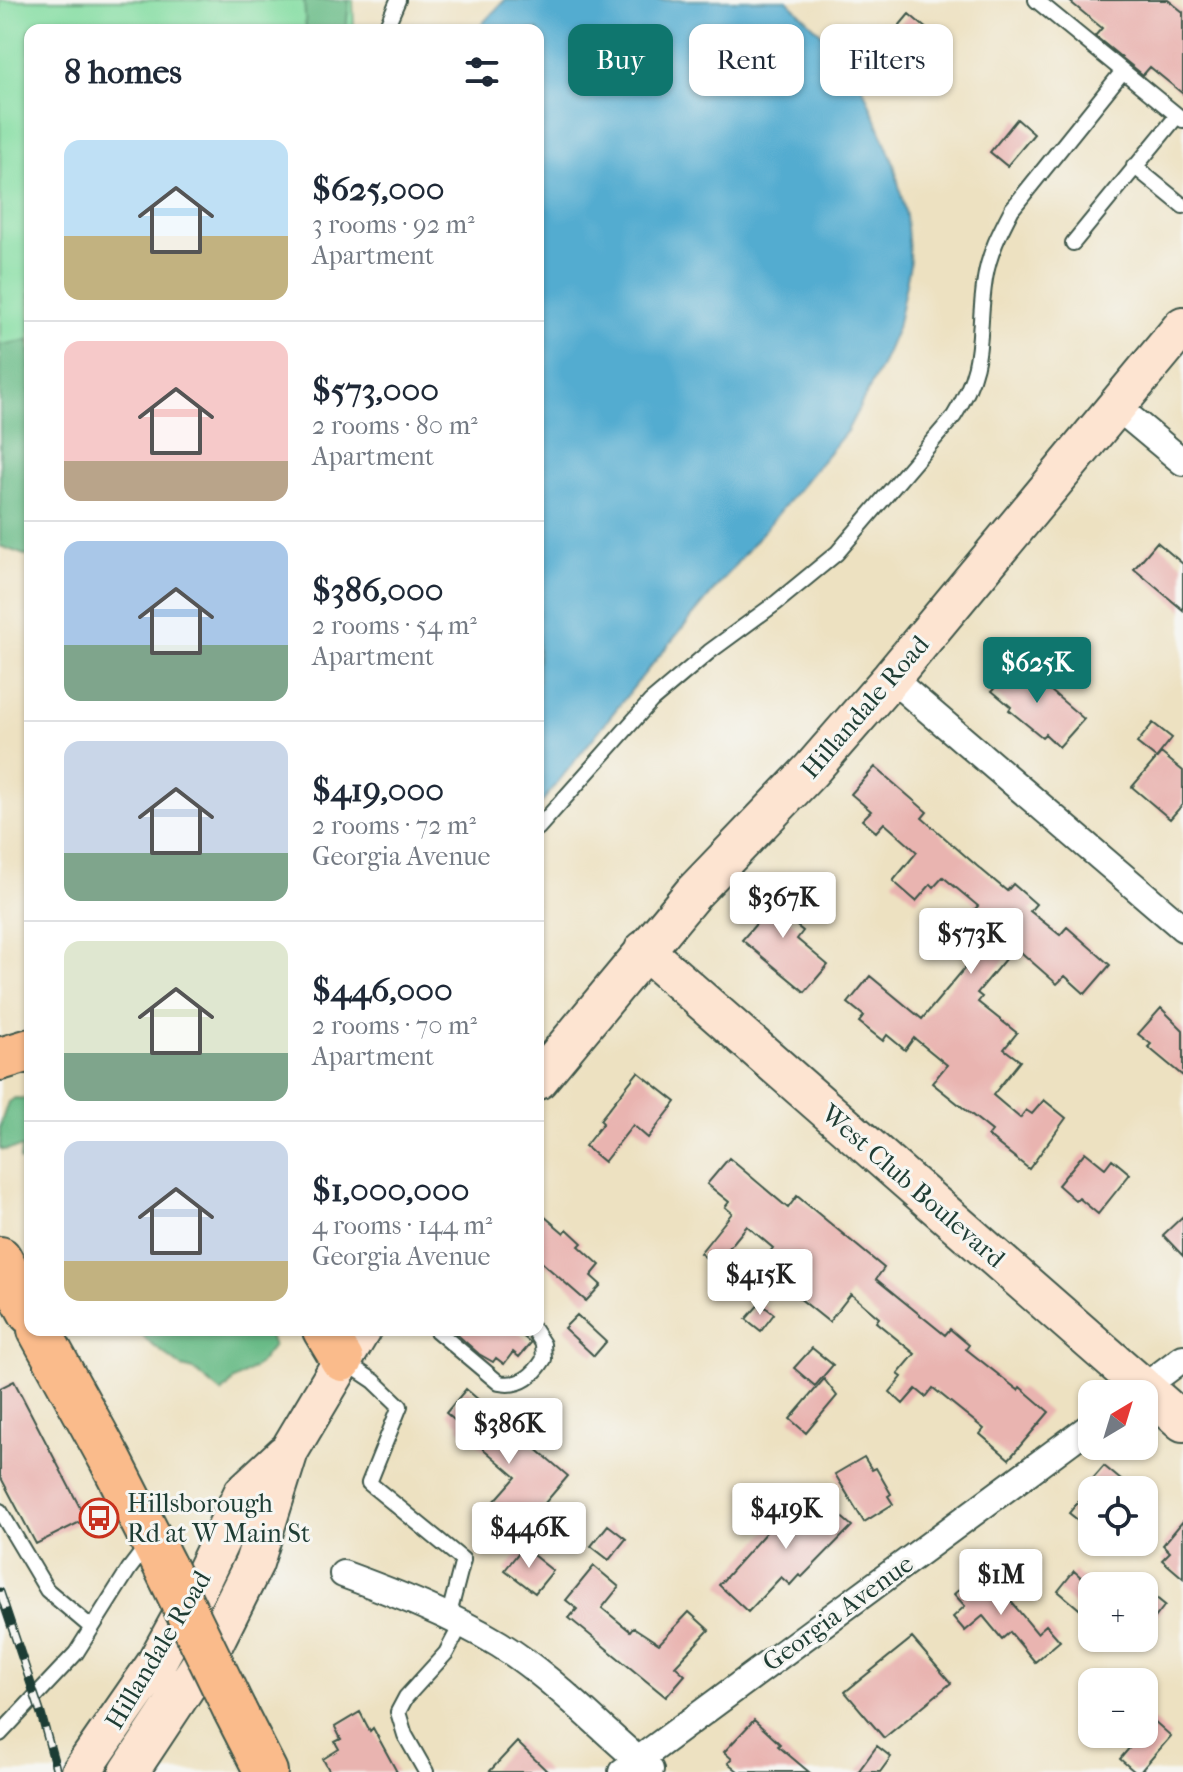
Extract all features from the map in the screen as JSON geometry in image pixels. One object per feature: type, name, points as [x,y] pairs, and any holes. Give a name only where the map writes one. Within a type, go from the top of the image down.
[{"type":"main road","name":"Hillandale Road","points":[[544,1073],[693,893],[811,770],[891,678],[1183,326]]},
{"type":"main road","name":"West Club Boulevard","points":[[644,950],[1127,1380]]},
{"type":"main road","points":[[0,1059],[24,1052]]},
{"type":"main road","points":[[0,1258],[24,1308]]},
{"type":"main road","points":[[39,1336],[158,1553],[266,1772]]},
{"type":"main road","name":"Hillandale Road","points":[[129,1772],[193,1678],[254,1563],[289,1451],[342,1340]]},
{"type":"main road","name":"West Club Boulevard","points":[[1158,1404],[1183,1422]]},
{"type":"main road","name":"Hillandale Road","points":[[81,1772],[155,1665],[198,1587],[243,1493],[289,1451]]},
{"type":"main road","points":[[235,1711],[244,1772]]},
{"type":"street","points":[[1116,406],[1183,462]]},
{"type":"street","points":[[891,678],[1183,928]]},
{"type":"street","points":[[1154,1380],[1183,1358]]},
{"type":"street","name":"Georgia Avenue","points":[[638,1768],[1078,1436]]},
{"type":"street","points":[[343,1574],[500,1644],[550,1683],[638,1768]]},
{"type":"lane","points":[[388,24],[398,0]]},
{"type":"lane","points":[[1036,0],[1180,118],[1134,166],[1073,243]]},
{"type":"lane","points":[[544,821],[651,701],[837,553],[954,416],[969,392],[977,369],[985,280],[997,238],[1012,209],[1123,71]]},
{"type":"lane","points":[[1134,166],[1183,206]]},
{"type":"lane","points":[[443,1336],[499,1383],[512,1385],[530,1377],[544,1359],[543,1344],[538,1336]]},
{"type":"lane","points":[[342,1340],[374,1381],[400,1406],[369,1483],[463,1560],[455,1622],[446,1653],[406,1697],[398,1712],[405,1735],[426,1772]]},
{"type":"lane","points":[[0,1511],[47,1590],[92,1628]]},
{"type":"lane","points":[[0,1734],[76,1653],[129,1569],[158,1553]]},
{"type":"green space","points":[[0,0],[353,0],[354,24],[24,24],[24,380],[0,381]]},
{"type":"green space","points":[[304,0],[349,0],[347,24],[306,24]]},
{"type":"green space","points":[[24,341],[24,555],[0,546],[0,345]]},
{"type":"green space","points":[[15,1098],[24,1099],[24,1147],[3,1150],[0,1148],[0,1126],[8,1102]]},
{"type":"green space","points":[[143,1336],[269,1336],[273,1346],[257,1366],[233,1381],[222,1393],[194,1370],[182,1367]]},
{"type":"water","points":[[505,0],[787,0],[820,32],[820,96],[866,96],[894,164],[906,216],[910,264],[897,328],[847,431],[544,799],[544,24],[482,24]]},
{"type":"building","points":[[1068,0],[1168,0],[1183,12],[1183,94],[1150,67],[1143,75],[1095,36],[1102,28]]},
{"type":"building","points":[[909,14],[921,24],[901,24]]},
{"type":"building","points":[[1017,119],[1034,134],[1007,166],[990,152]]},
{"type":"building","points":[[1157,542],[1183,564],[1183,610],[1134,569]]},
{"type":"building","points":[[1017,662],[1084,719],[1059,747],[1009,710],[1011,707],[992,691]]},
{"type":"building","points":[[1153,723],[1172,738],[1156,758],[1137,743]]},
{"type":"building","points":[[1161,753],[1183,771],[1183,804],[1170,819],[1132,787]]},
{"type":"building","points":[[875,767],[927,812],[922,818],[977,866],[1007,891],[1013,884],[1036,904],[1030,911],[1060,935],[1067,927],[1110,965],[1085,994],[1065,976],[1057,984],[1015,947],[977,993],[982,997],[978,1002],[1017,1033],[1004,1049],[1020,1061],[993,1095],[1020,1118],[1026,1110],[1032,1114],[1044,1100],[1066,1118],[1029,1169],[988,1136],[992,1131],[932,1083],[947,1065],[914,1038],[905,1050],[887,1035],[883,1041],[859,1022],[864,1016],[848,1003],[870,976],[922,1019],[988,936],[982,932],[989,924],[973,911],[978,906],[943,877],[934,887],[931,884],[916,901],[893,881],[917,852],[884,823],[876,832],[862,820],[871,811],[851,794]]},
{"type":"building","points":[[776,885],[800,904],[788,919],[803,931],[797,939],[828,965],[805,992],[742,940],[756,924],[749,918]]},
{"type":"building","points":[[1161,1008],[1183,1030],[1183,1076],[1148,1047],[1151,1044],[1138,1034]]},
{"type":"building","points":[[638,1072],[676,1102],[648,1138],[633,1125],[604,1162],[585,1146],[603,1123],[600,1120]]},
{"type":"building","points":[[1085,1152],[1105,1168],[1112,1159],[1130,1174],[1098,1214],[1058,1185]]},
{"type":"building","points":[[729,1158],[788,1208],[797,1196],[884,1268],[876,1279],[945,1335],[950,1329],[969,1345],[966,1349],[1049,1412],[1009,1459],[980,1434],[984,1429],[933,1388],[926,1397],[916,1389],[903,1404],[890,1392],[902,1377],[898,1374],[915,1354],[876,1322],[879,1318],[851,1294],[829,1322],[798,1297],[804,1290],[765,1258],[773,1248],[747,1226],[715,1265],[700,1253],[732,1213],[725,1207],[729,1202],[707,1184]]},
{"type":"building","points":[[544,1216],[564,1233],[567,1229],[582,1243],[579,1246],[600,1265],[591,1276],[601,1285],[586,1301],[544,1264]]},
{"type":"building","points":[[1183,1216],[1183,1256],[1163,1235]]},
{"type":"building","points":[[760,1303],[774,1314],[761,1331],[746,1319]]},
{"type":"building","points":[[577,1315],[606,1342],[594,1356],[564,1328]]},
{"type":"building","points":[[459,1336],[522,1336],[531,1343],[519,1357],[513,1352],[504,1364],[496,1358],[493,1362]]},
{"type":"building","points":[[812,1348],[833,1365],[815,1386],[794,1368]]},
{"type":"building","points":[[824,1379],[837,1396],[806,1433],[790,1419]]},
{"type":"building","points":[[14,1381],[86,1519],[36,1544],[0,1476],[0,1388]]},
{"type":"building","points":[[466,1389],[568,1476],[510,1544],[484,1521],[496,1506],[493,1503],[516,1477],[446,1413]]},
{"type":"building","points":[[864,1457],[872,1470],[876,1468],[891,1494],[888,1496],[893,1504],[864,1522],[835,1474]]},
{"type":"building","points":[[1104,1466],[1116,1476],[1095,1476]]},
{"type":"building","points":[[810,1490],[852,1526],[802,1577],[799,1575],[790,1585],[781,1577],[748,1612],[719,1585],[775,1522],[778,1525]]},
{"type":"building","points":[[1078,1502],[1078,1520],[1069,1513]]},
{"type":"building","points":[[1183,1521],[1183,1578],[1162,1560],[1170,1552],[1163,1545]]},
{"type":"building","points":[[608,1525],[626,1539],[609,1560],[591,1546]]},
{"type":"building","points":[[523,1547],[553,1571],[535,1593],[505,1570]]},
{"type":"building","points":[[594,1566],[619,1587],[602,1608],[630,1631],[633,1627],[659,1644],[689,1612],[709,1630],[675,1666],[685,1675],[666,1697],[569,1618],[577,1609],[566,1600]]},
{"type":"building","points":[[1074,1571],[1078,1575],[1078,1608],[1058,1591]]},
{"type":"building","points":[[989,1575],[1037,1633],[1046,1625],[1060,1641],[1035,1662],[1010,1632],[1002,1639],[983,1616],[965,1631],[953,1617],[965,1606],[954,1594],[974,1577],[979,1583]]},
{"type":"building","points":[[1158,1599],[1165,1605],[1158,1614]]},
{"type":"building","points":[[912,1638],[951,1683],[884,1738],[845,1692]]},
{"type":"building","points":[[360,1712],[370,1731],[373,1728],[397,1772],[330,1772],[323,1759],[339,1749],[335,1742],[341,1739],[335,1727]]},
{"type":"building","points":[[754,1720],[780,1744],[778,1746],[809,1772],[739,1772],[728,1763],[732,1759],[724,1752]]},
{"type":"building","points":[[1158,1724],[1171,1736],[1140,1772],[1135,1772],[1120,1759],[1129,1748],[1158,1748]]},
{"type":"building","points":[[517,1742],[548,1772],[489,1772]]},
{"type":"building","points":[[877,1746],[891,1757],[880,1772],[858,1772]]},
{"type":"railway","points":[[0,1592],[57,1772]]},
{"type":"place","name":"Hillsborough Rd at W Main St","points":[[99,1518]]}]
